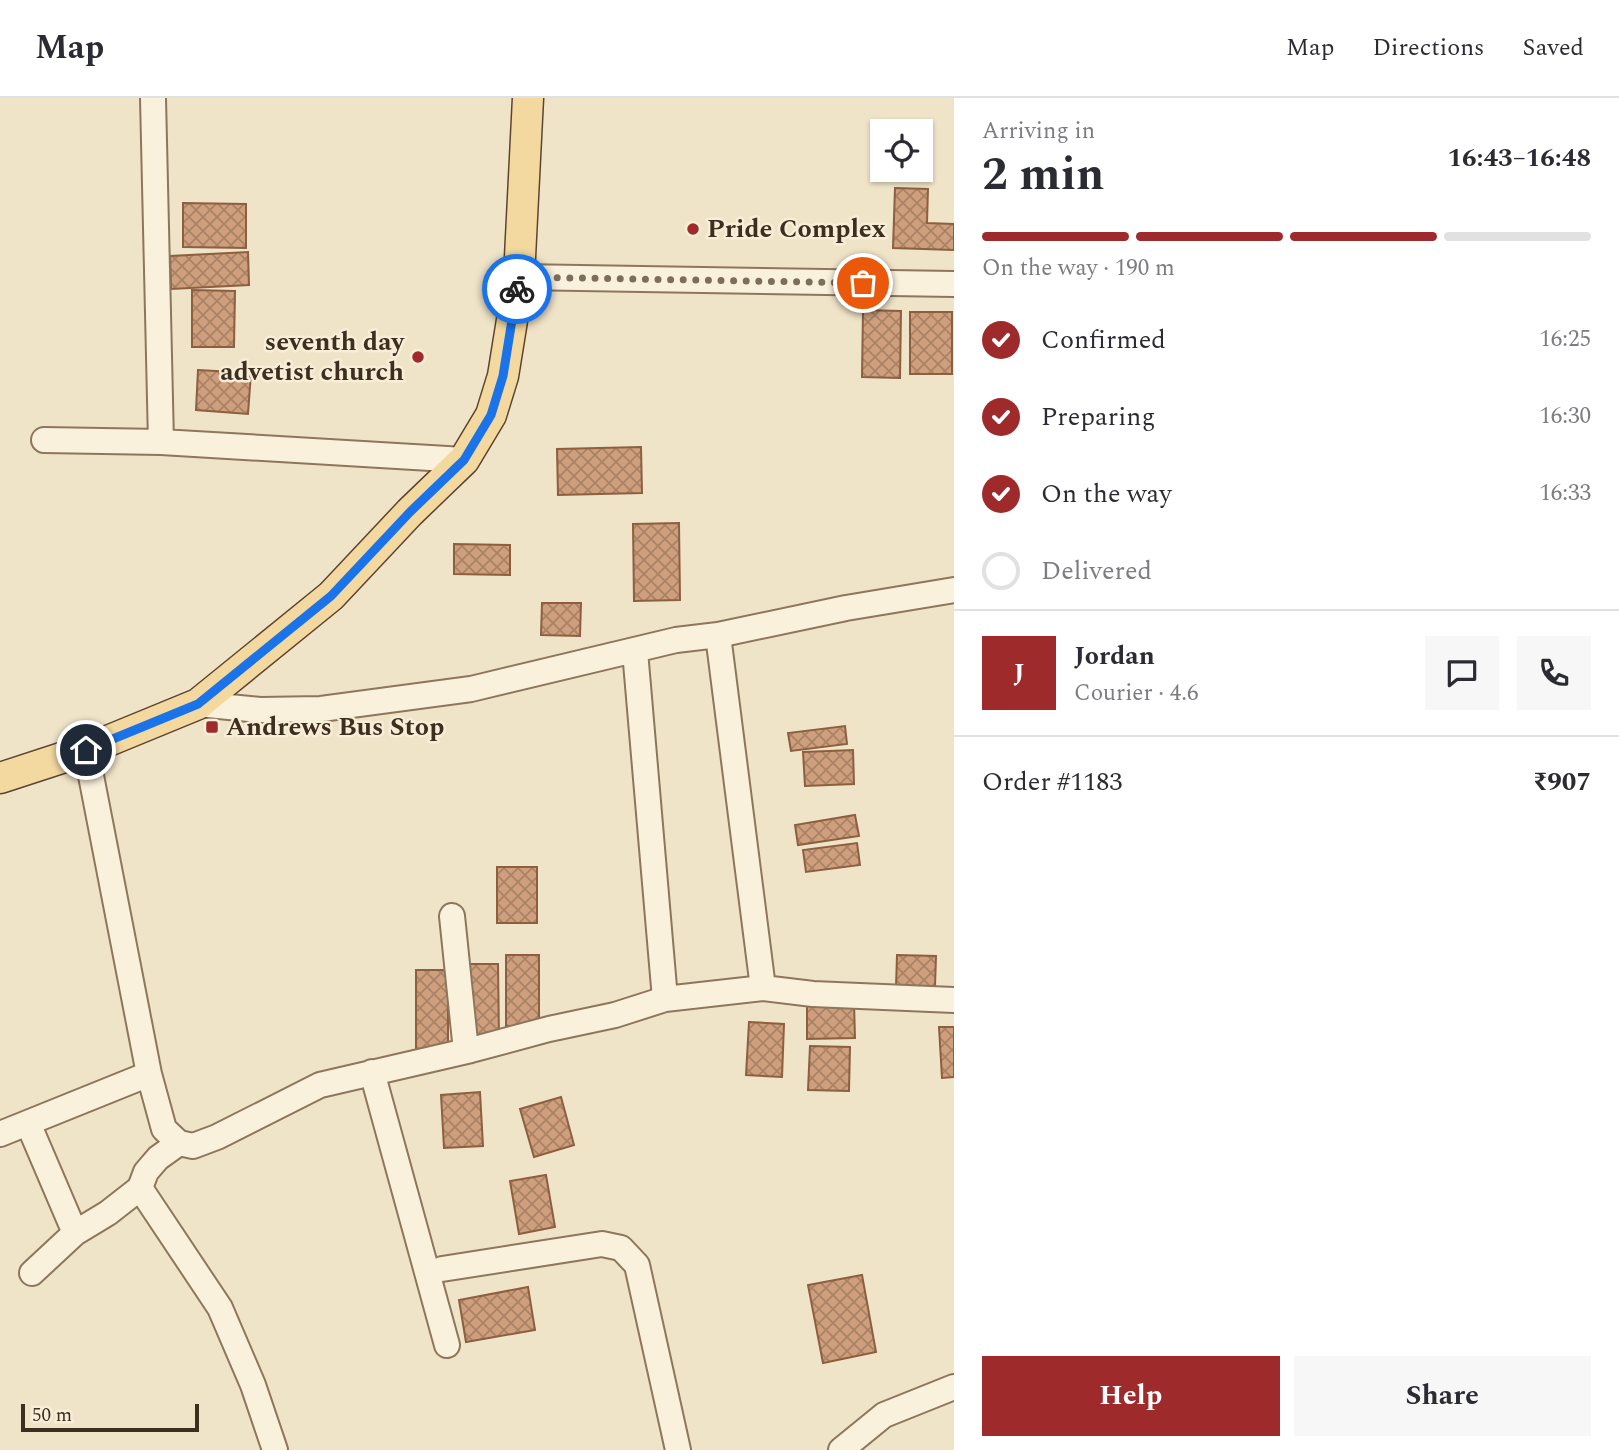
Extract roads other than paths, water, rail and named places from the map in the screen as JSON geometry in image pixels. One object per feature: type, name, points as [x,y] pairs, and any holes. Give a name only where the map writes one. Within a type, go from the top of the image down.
[{"type":"main road","points":[[0,778],[86,750],[198,704],[331,596],[410,512],[464,460],[491,415],[503,376],[519,277],[528,98]]},
{"type":"street","points":[[153,98],[161,442]]},
{"type":"street","points":[[519,277],[954,284]]},
{"type":"street","points":[[44,440],[161,442],[464,460]]},
{"type":"street","points":[[198,704],[260,710],[321,709],[471,689],[676,640],[718,635],[846,608],[954,590]]},
{"type":"street","points":[[718,635],[763,988]]},
{"type":"street","points":[[635,651],[665,999]]},
{"type":"street","points":[[86,750],[149,1074],[164,1129],[179,1143],[193,1146],[205,1142],[320,1085],[615,1015],[665,999],[763,988],[813,994],[954,1000]]},
{"type":"street","points":[[453,916],[466,1051]]},
{"type":"street","points":[[372,1072],[447,1345]]},
{"type":"street","points":[[0,1134],[149,1074]]},
{"type":"street","points":[[29,1123],[75,1233]]},
{"type":"street","points":[[32,1273],[75,1233],[108,1213],[139,1188],[146,1172],[158,1158],[179,1143]]},
{"type":"street","points":[[139,1188],[220,1308],[253,1385],[275,1450]]},
{"type":"street","points":[[442,1269],[602,1244],[621,1248],[636,1265],[678,1450]]},
{"type":"street","points":[[841,1450],[884,1415],[954,1387]]},
{"type":"place","name":"Pride Complex","points":[[693,229]]},
{"type":"place","name":"seventh day advetist church","points":[[418,357]]},
{"type":"place","name":"Andrews Bus Stop","points":[[212,727]]}]
